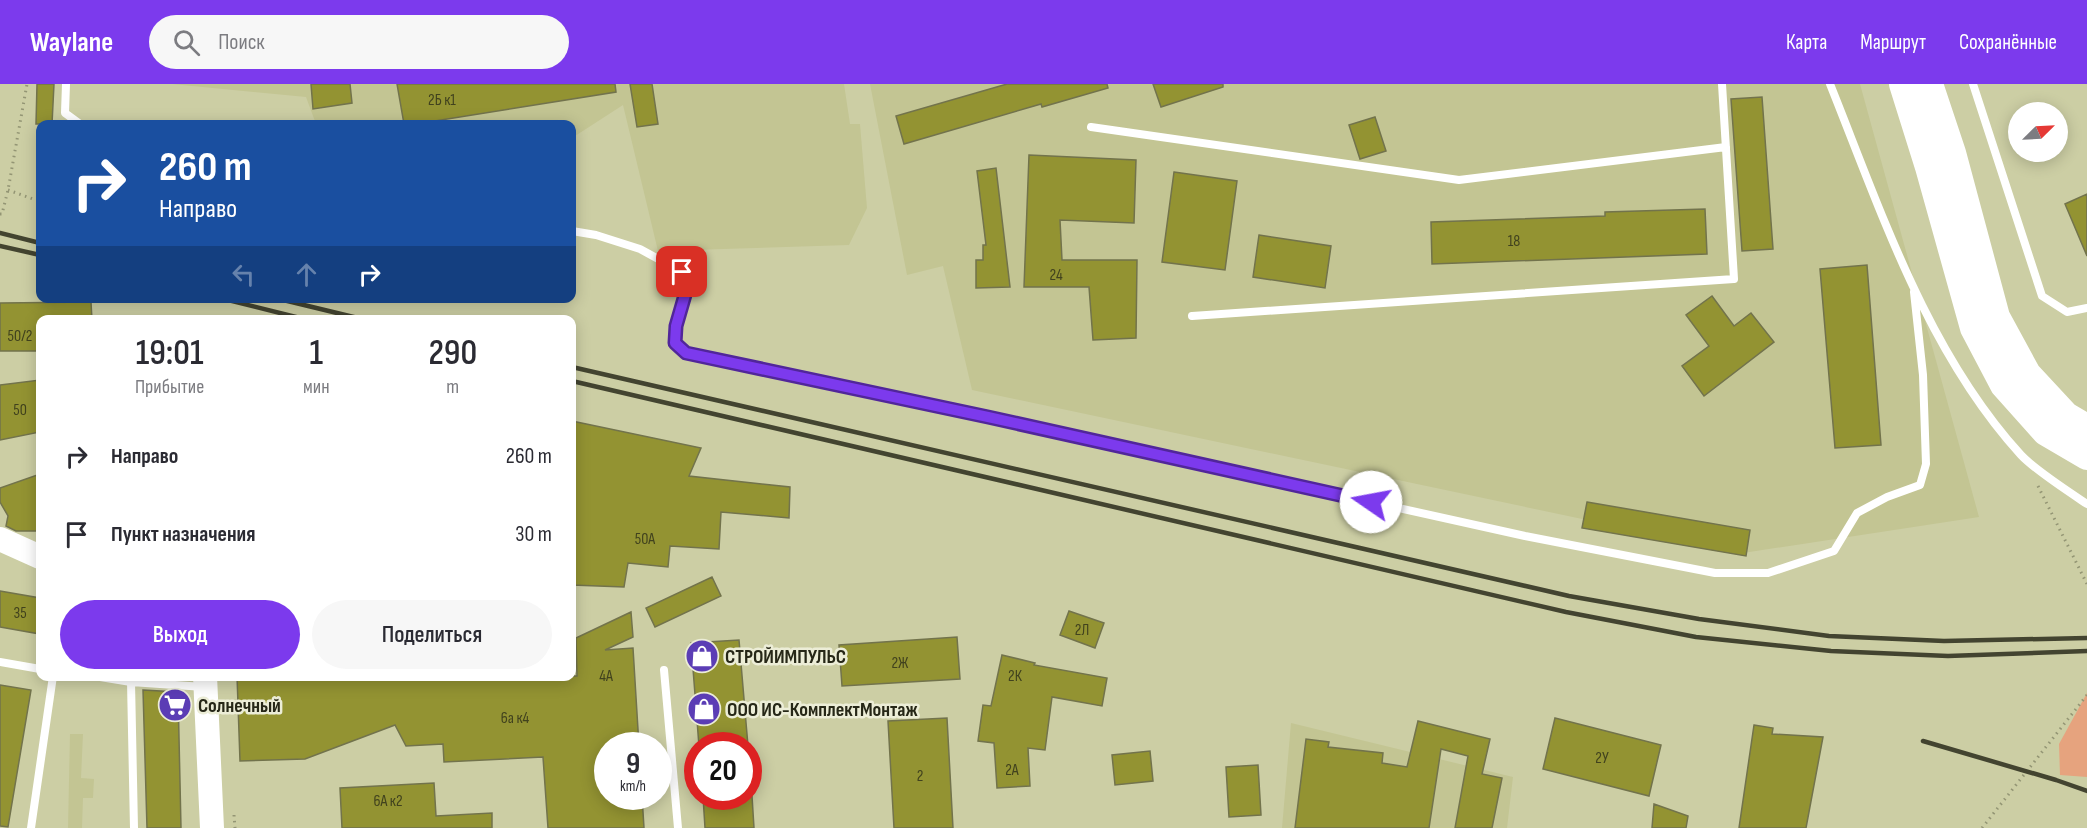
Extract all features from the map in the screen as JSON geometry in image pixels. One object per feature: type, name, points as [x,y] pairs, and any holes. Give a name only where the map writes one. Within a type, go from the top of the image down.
[{"type":"highway","points":[[1903,84],[1974,328],[2004,385],[2046,432],[2087,456]]},
{"type":"highway","points":[[1929,84],[1952,153],[1996,317],[2027,374],[2066,416],[2087,428]]},
{"type":"main road","points":[[0,539],[36,555]]},
{"type":"main road","points":[[206,682],[212,828]]},
{"type":"lane","points":[[66,84],[65,113],[75,120]]},
{"type":"lane","points":[[1192,316],[1734,279],[1722,84]]},
{"type":"lane","points":[[1830,84],[1914,292],[1978,403],[2023,456],[2087,504]]},
{"type":"lane","points":[[1973,84],[2042,296],[2067,312],[2087,308]]},
{"type":"lane","points":[[1091,127],[1459,180],[1726,147]]},
{"type":"lane","points":[[576,232],[596,235],[640,249],[682,272],[687,280],[687,288],[676,326],[675,343],[686,353],[1514,533],[1715,573],[1768,573],[1834,550],[1857,513],[1887,496],[1920,485],[1926,464],[1923,375],[1914,292]]},
{"type":"lane","points":[[0,662],[36,668]]},
{"type":"lane","points":[[664,670],[678,828]]},
{"type":"lane","points":[[31,828],[52,681]]},
{"type":"lane","points":[[125,681],[206,682]]},
{"type":"lane","points":[[131,682],[134,828]]},
{"type":"path","points":[[0,214],[2,214],[8,190],[27,84]]},
{"type":"path","points":[[8,190],[36,200]]},
{"type":"path","points":[[2023,456],[2087,584]]},
{"type":"path","points":[[1982,828],[2087,695]]},
{"type":"shaded area","points":[[172,84],[844,84],[850,124],[860,124],[867,208],[849,245],[658,251],[623,105],[576,135],[576,120],[315,120],[306,97]]},
{"type":"shaded area","points":[[870,84],[1860,84],[1979,517],[1743,553],[972,390],[943,266],[907,275]]},
{"type":"shaded area","points":[[2087,693],[2087,777],[2060,775],[2059,744]]},
{"type":"shaded area","points":[[1291,723],[1513,777],[1507,828],[1282,828]]},
{"type":"shaded area","points":[[70,734],[83,734],[81,778],[94,779],[93,798],[83,798],[82,828],[68,828]]},
{"type":"building","points":[[37,84],[54,84],[52,120],[36,120]]},
{"type":"building","points":[[311,84],[350,84],[352,103],[313,109]]},
{"type":"building","points":[[397,84],[615,84],[616,92],[441,120],[403,120]]},
{"type":"building","points":[[630,84],[652,84],[658,124],[637,127]]},
{"type":"building","points":[[1007,84],[1107,84],[1108,88],[1042,107],[1041,104],[904,144],[896,116]]},
{"type":"building","points":[[1153,84],[1223,84],[1223,87],[1161,107]]},
{"type":"building","points":[[1762,97],[1773,249],[1742,251],[1731,99]]},
{"type":"building","points":[[1375,117],[1386,151],[1360,159],[1349,125]]},
{"type":"building","points":[[1029,155],[1136,160],[1134,223],[1060,220],[1062,260],[1137,260],[1136,338],[1093,340],[1089,287],[1024,287]]},
{"type":"building","points":[[996,168],[1010,287],[976,288],[976,260],[983,260],[983,245],[986,245],[977,171]]},
{"type":"building","points":[[1174,172],[1237,181],[1225,270],[1162,262]]},
{"type":"building","points":[[2087,194],[2087,256],[2065,204]]},
{"type":"building","points":[[1705,209],[1707,254],[1432,264],[1431,222],[1605,216],[1605,212]]},
{"type":"building","points":[[1259,235],[1331,246],[1325,288],[1253,277]]},
{"type":"building","points":[[1867,265],[1881,445],[1835,448],[1820,269]]},
{"type":"building","points":[[1712,296],[1734,326],[1751,313],[1774,342],[1704,396],[1682,366],[1709,346],[1686,315]]},
{"type":"building","points":[[0,303],[91,303],[92,315],[36,315],[36,351],[0,351]]},
{"type":"building","points":[[36,380],[36,433],[0,440],[0,385]]},
{"type":"building","points":[[576,422],[701,448],[689,476],[790,487],[789,518],[721,512],[719,549],[670,546],[668,567],[628,563],[624,587],[576,585]]},
{"type":"building","points":[[36,475],[36,531],[16,531],[6,526],[8,516],[0,502],[0,488]]},
{"type":"building","points":[[1587,502],[1750,530],[1746,556],[1582,528]]},
{"type":"building","points":[[712,577],[721,596],[655,627],[646,608]]},
{"type":"building","points":[[0,591],[36,597],[36,633],[0,627]]},
{"type":"building","points":[[1069,611],[1104,623],[1095,648],[1060,635]]},
{"type":"building","points":[[631,612],[633,637],[605,650],[633,648],[638,732],[594,732],[594,810],[643,810],[644,828],[548,828],[543,757],[444,762],[443,744],[406,746],[395,725],[305,759],[240,761],[237,681],[576,681],[576,638]]},
{"type":"building","points":[[957,637],[960,679],[842,686],[839,645]]},
{"type":"building","points":[[739,640],[747,732],[698,732],[691,643]]},
{"type":"building","points":[[1002,655],[1035,663],[1034,665],[1107,678],[1102,706],[1052,697],[1045,750],[1028,748],[1030,786],[997,788],[994,743],[978,741],[983,705],[991,706]]},
{"type":"building","points":[[0,685],[31,690],[8,827],[0,826]]},
{"type":"building","points":[[143,690],[178,692],[181,828],[147,828]]},
{"type":"building","points":[[947,718],[953,828],[894,828],[888,721]]},
{"type":"building","points":[[1555,718],[1661,745],[1649,796],[1543,769]]},
{"type":"building","points":[[1418,721],[1490,739],[1482,774],[1502,778],[1492,828],[1455,828],[1468,756],[1441,749],[1429,828],[1295,828],[1306,739],[1329,742],[1328,747],[1383,753],[1382,763],[1407,767]]},
{"type":"building","points":[[1754,725],[1773,728],[1772,734],[1823,737],[1806,828],[1739,828]]},
{"type":"building","points":[[1150,751],[1153,781],[1115,785],[1112,755]]},
{"type":"building","points":[[1258,765],[1261,815],[1229,817],[1226,767]]},
{"type":"building","points":[[434,783],[436,816],[492,813],[492,828],[342,828],[340,788]]},
{"type":"building","points":[[1654,804],[1688,816],[1686,828],[1652,828]]},
{"type":"building","points":[[704,810],[753,810],[754,828],[705,828]]},
{"type":"railway","points":[[0,233],[36,242]]},
{"type":"railway","points":[[0,246],[36,254]]},
{"type":"railway","points":[[240,303],[288,315]]},
{"type":"railway","points":[[296,303],[345,315]]},
{"type":"railway","points":[[576,368],[1569,596],[1699,619],[1829,636],[1944,641],[2087,638]]},
{"type":"railway","points":[[576,382],[1566,612],[1696,637],[1831,651],[1948,656],[2087,651]]},
{"type":"railway","points":[[1923,741],[2087,791]]},
{"type":"place","name":"СТРОЙИМПУЛЬС","points":[[702,656]]},
{"type":"place","name":"Солнечный","points":[[175,705]]},
{"type":"place","name":"ООО ИС-КомплектМонтаж","points":[[704,709]]},
{"type":"route","points":[[682,272],[687,280],[687,288],[676,326],[675,343],[686,353],[1371,502]]}]
